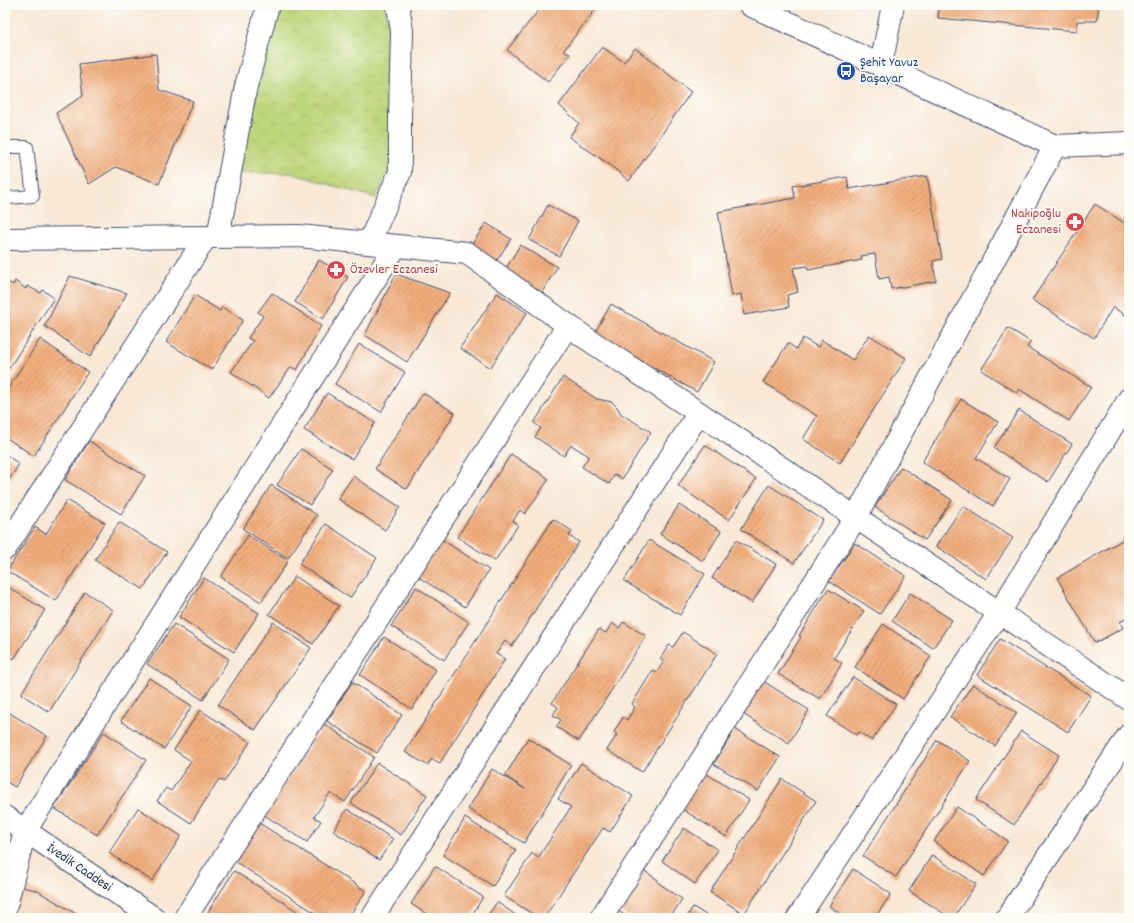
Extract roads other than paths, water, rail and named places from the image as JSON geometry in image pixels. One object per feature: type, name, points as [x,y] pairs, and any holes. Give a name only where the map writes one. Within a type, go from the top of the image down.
[{"type":"street","points":[[5,549],[212,237],[246,86],[268,5]]},
{"type":"street","points":[[369,243],[400,172],[402,31],[398,5]]},
{"type":"street","points":[[750,5],[1055,146],[1129,143]]},
{"type":"street","points":[[881,65],[893,5]]},
{"type":"street","points":[[601,918],[856,517],[1055,146]]},
{"type":"street","points":[[5,240],[299,236],[467,253],[568,325],[1129,699]]},
{"type":"street","points":[[5,909],[25,831],[396,246]]},
{"type":"street","points":[[185,918],[568,325]]},
{"type":"street","points":[[798,918],[999,613],[1129,400]]},
{"type":"street","points":[[372,918],[699,413]]},
{"type":"street","points":[[1007,918],[1129,735]]},
{"type":"street","name":"İvedik Caddesi","points":[[5,817],[154,918]]},
{"type":"lane","points":[[5,147],[27,147],[33,196],[8,198],[5,196]]},
{"type":"place","name":"Şehit Yavuz Başayar","points":[[846,71]]},
{"type":"place","name":"Nakipoğlu Eczanesi","points":[[1075,222]]},
{"type":"place","name":"Özevler Eczanesi","points":[[336,270]]}]
